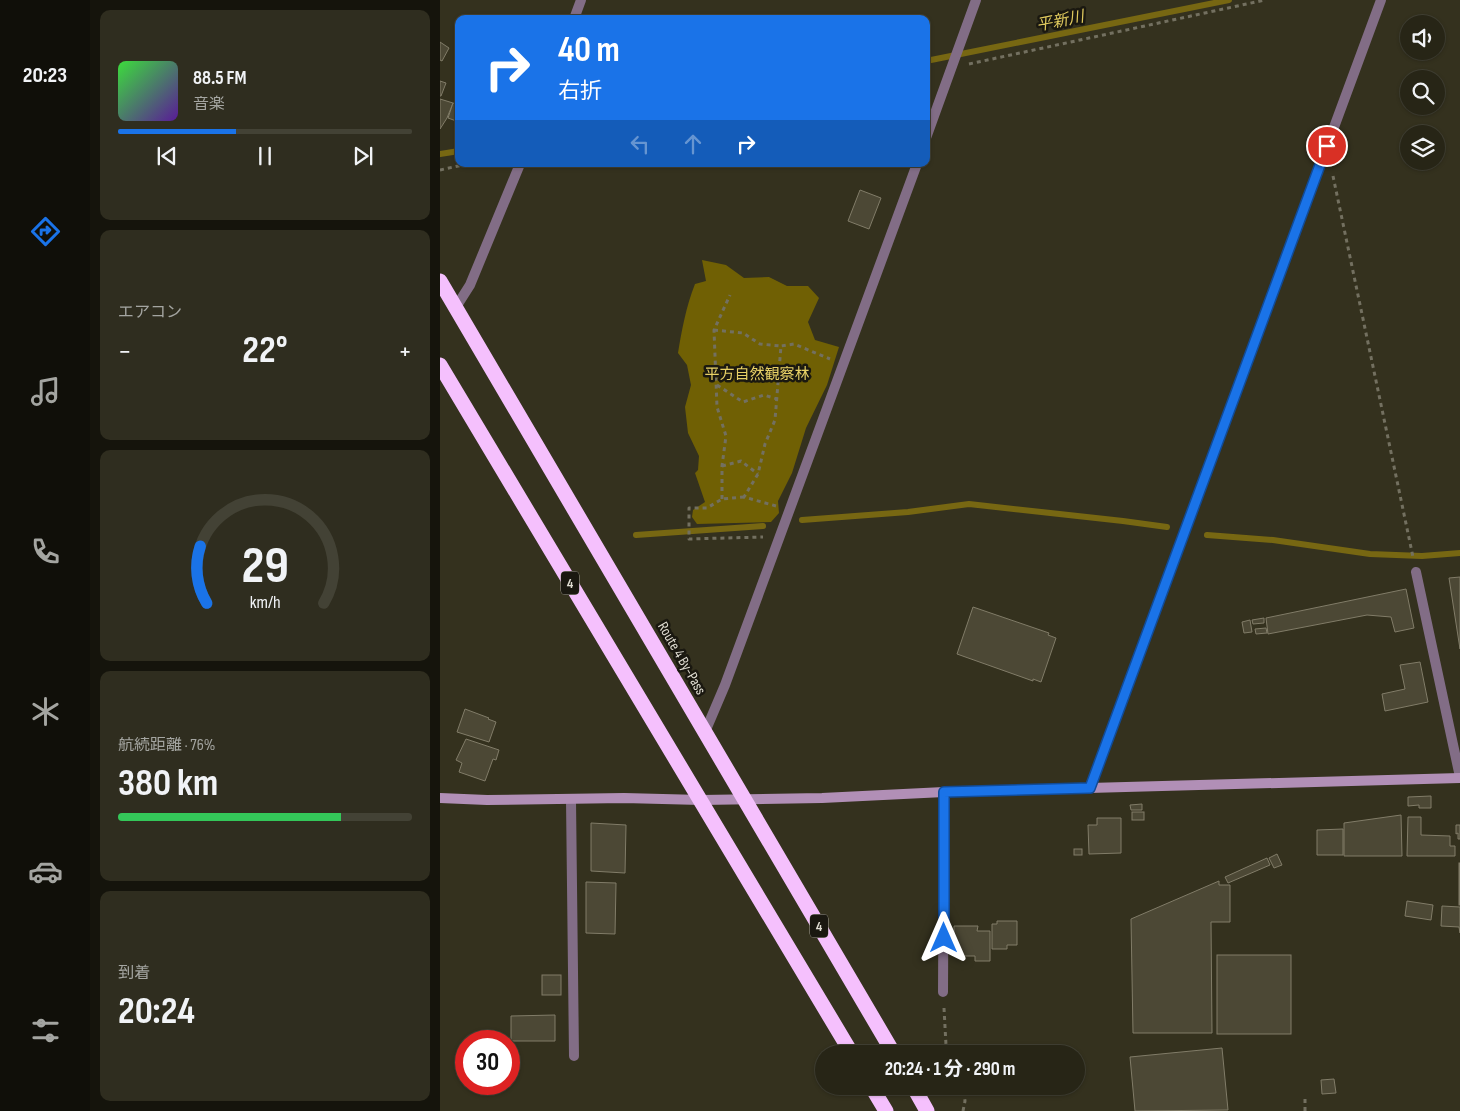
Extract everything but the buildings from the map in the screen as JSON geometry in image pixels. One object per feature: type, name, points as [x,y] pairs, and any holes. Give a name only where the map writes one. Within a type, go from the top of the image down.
[{"type":"highway","name":"Route 4 By-Pass","points":[[440,281],[889,1045]]},
{"type":"highway","name":"4","points":[[440,365],[847,1045]]},
{"type":"highway","points":[[876,1095],[886,1111]]},
{"type":"highway","points":[[918,1095],[927,1111]]},
{"type":"street","points":[[575,15],[581,0]]},
{"type":"street","points":[[930,127],[976,0]]},
{"type":"street","points":[[1090,788],[1381,0]]},
{"type":"street","points":[[456,307],[470,285],[519,167]]},
{"type":"street","points":[[705,732],[725,685],[916,167]]},
{"type":"street","points":[[440,798],[488,800],[624,798],[701,800],[822,798],[944,792],[1460,778],[1416,572]]},
{"type":"street","points":[[943,992],[944,792]]},
{"type":"street","points":[[571,800],[574,1056]]},
{"type":"path","points":[[952,67],[1265,0]]},
{"type":"path","points":[[1327,146],[1416,572]]},
{"type":"path","points":[[440,170],[455,167]]},
{"type":"path","points":[[722,499],[722,466],[726,436],[717,407],[714,330],[730,295]]},
{"type":"path","points":[[714,330],[743,333],[760,344],[781,346],[794,344],[842,364]]},
{"type":"path","points":[[744,497],[758,474],[765,444],[775,420],[781,346]]},
{"type":"path","points":[[716,385],[743,402],[764,395],[777,399]]},
{"type":"path","points":[[722,466],[741,461],[758,474]]},
{"type":"path","points":[[779,537],[689,538],[689,508],[707,508],[722,499],[744,497],[789,509]]},
{"type":"path","points":[[943,992],[946,1045]]},
{"type":"path","points":[[963,1111],[964,1095]]},
{"type":"path","points":[[1305,1099],[1305,1111]]},
{"type":"green space","name":"平方自然観察林","points":[[702,260],[726,265],[744,278],[769,277],[787,286],[808,286],[819,298],[808,322],[815,340],[839,347],[827,385],[806,428],[792,473],[778,501],[779,513],[771,522],[697,524],[692,517],[693,510],[705,502],[695,473],[698,470],[699,456],[688,433],[685,407],[691,385],[687,365],[678,353],[687,310],[695,284],[706,281]]},
{"type":"waterway","name":"平新川","points":[[930,60],[1229,0]]},
{"type":"waterway","name":"平新川","points":[[440,154],[455,152]]},
{"type":"waterway","points":[[802,520],[908,512],[969,504],[1167,527]]},
{"type":"waterway","points":[[636,535],[763,526]]},
{"type":"waterway","points":[[1207,535],[1273,540],[1370,554],[1422,556],[1460,553]]},
{"type":"route","points":[[944,938],[944,792],[1090,788],[1327,146]]}]
